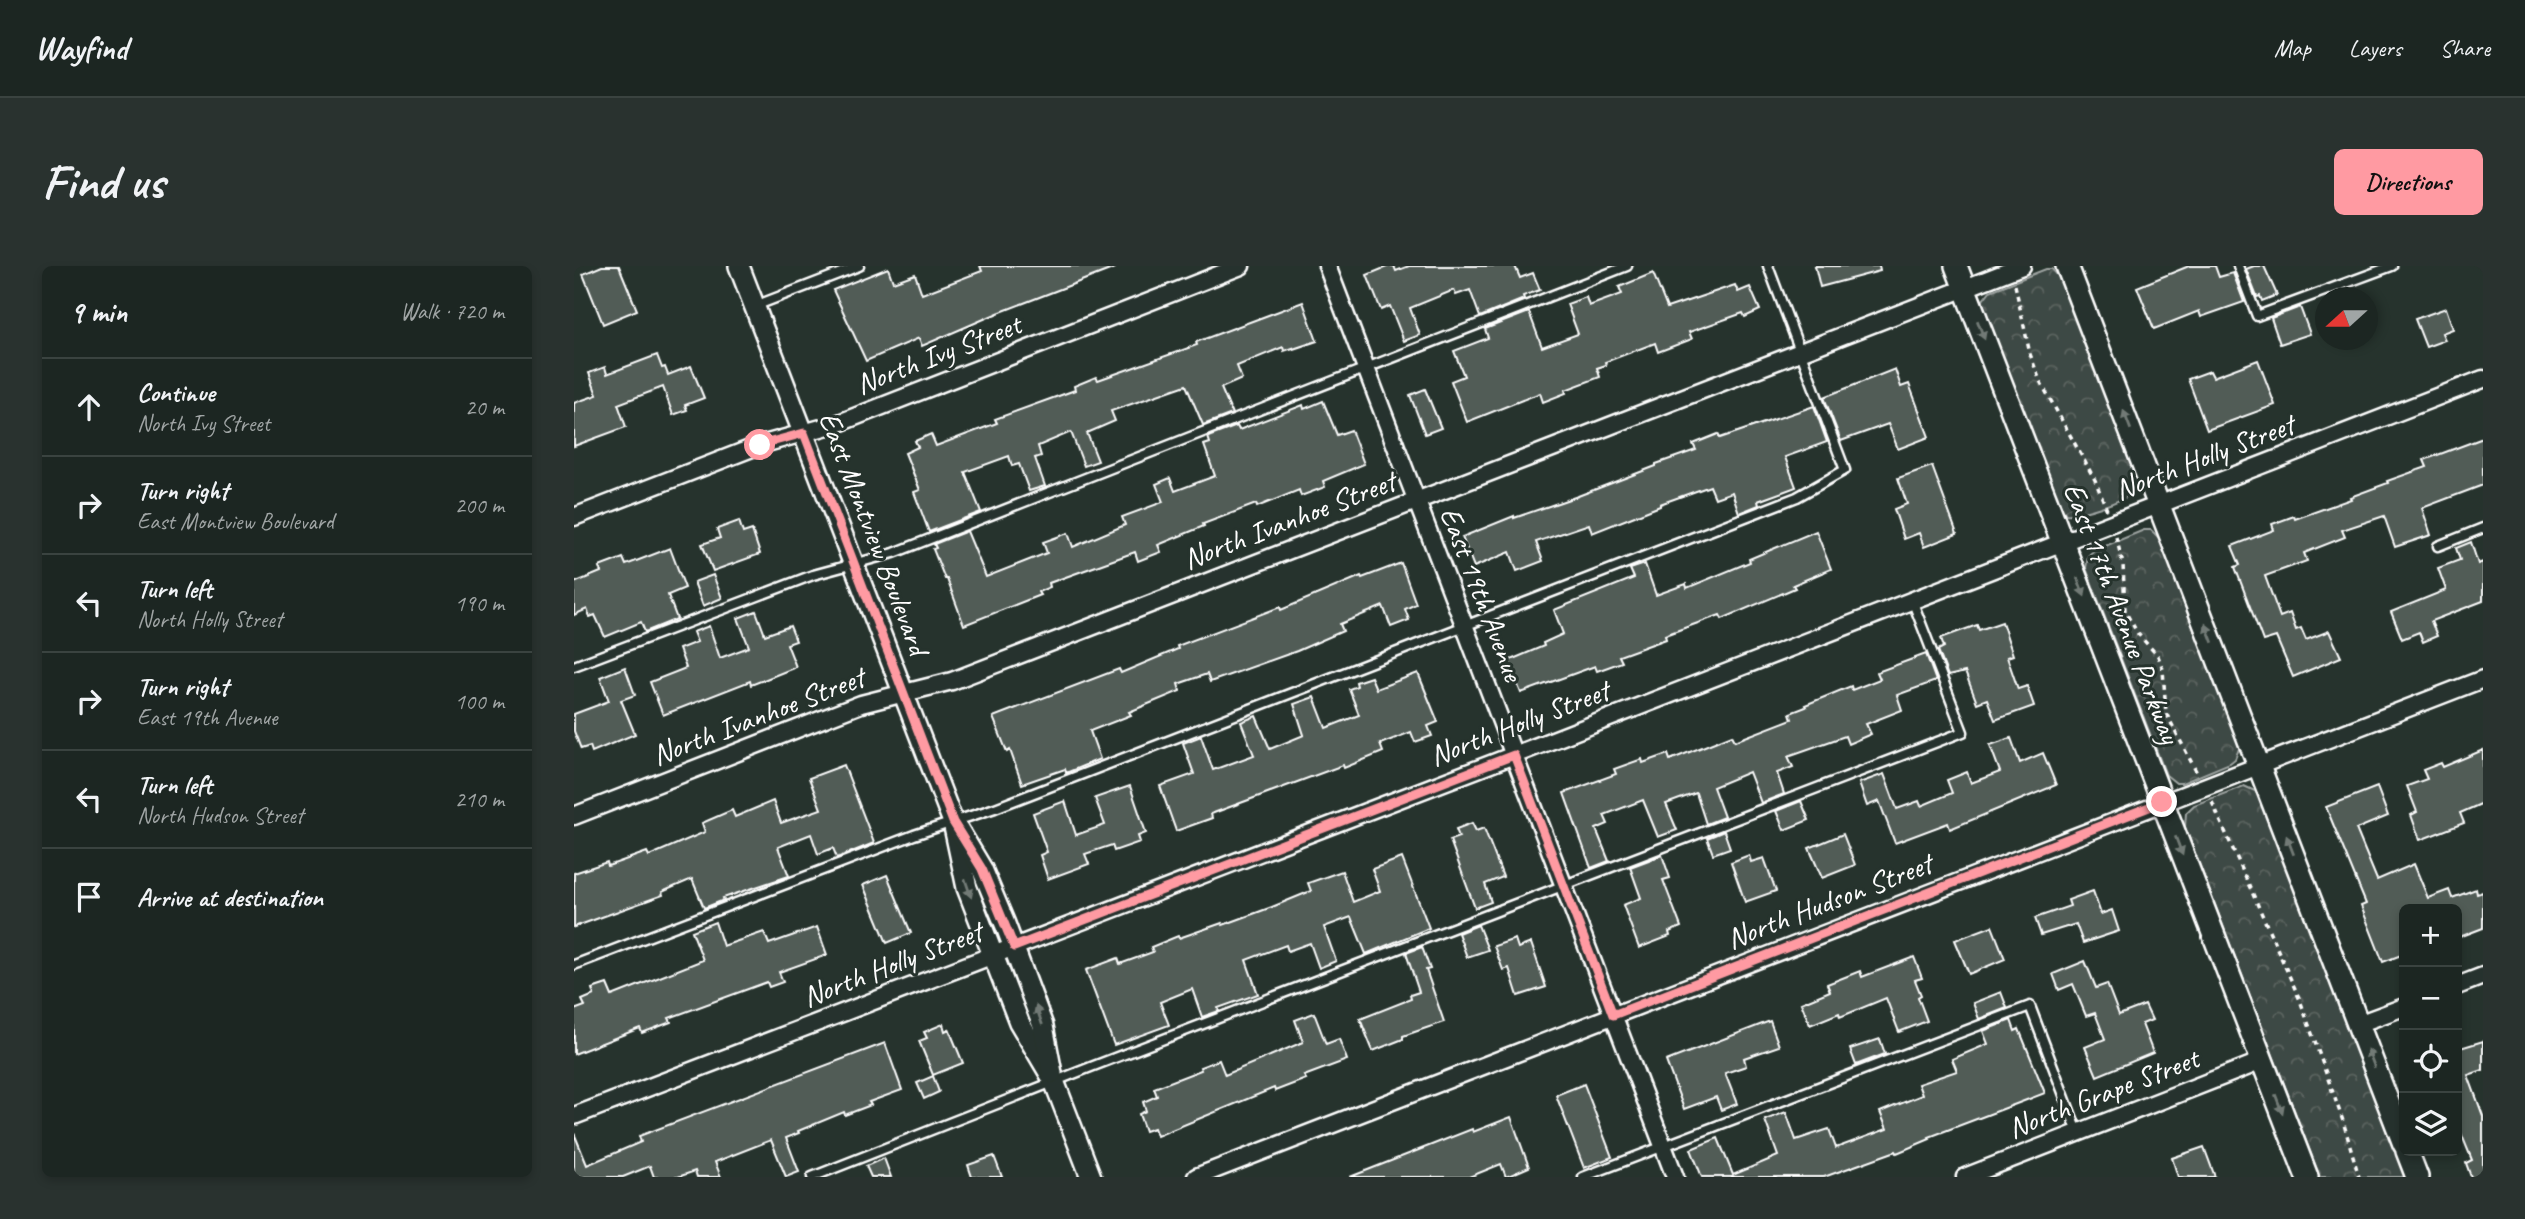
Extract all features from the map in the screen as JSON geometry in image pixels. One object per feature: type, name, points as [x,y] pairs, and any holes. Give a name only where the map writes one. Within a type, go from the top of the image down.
[{"type":"main road","name":"East 17th Avenue Parkway","points":[[1956,266],[2307,1177]]},
{"type":"main road","points":[[2067,266],[2399,1131]]},
{"type":"main road","points":[[2409,1156],[2417,1177]]},
{"type":"street","name":"East Montview Boulevard","points":[[739,266],[953,822],[964,878],[993,955],[1024,1034],[1054,1081]]},
{"type":"street","name":"North Ivy Street","points":[[574,517],[760,445],[839,423],[1241,266]]},
{"type":"street","name":"East 19th Avenue","points":[[1327,266],[1675,1177]]},
{"type":"street","name":"North Ivanhoe Street","points":[[574,816],[861,704],[952,681],[2017,268]]},
{"type":"street","name":"North Holly Street","points":[[574,1116],[2483,379]]},
{"type":"street","name":"North Hudson Street","points":[[1196,1177],[2483,679]]},
{"type":"street","name":"East Montview Boulevard","points":[[953,822],[982,869],[1014,947],[1043,1026],[1054,1081],[1091,1177]]},
{"type":"street","points":[[2462,984],[2483,976]]},
{"type":"street","points":[[2358,1024],[2399,1009]]},
{"type":"street","name":"North Grape Street","points":[[1965,1177],[2262,1061]]},
{"type":"lane","points":[[755,306],[859,266]]},
{"type":"lane","points":[[574,666],[813,575],[894,553],[1627,266]]},
{"type":"lane","points":[[574,965],[995,808],[1797,497],[1845,470],[1768,266]]},
{"type":"lane","points":[[2238,266],[2257,316],[2392,266]]},
{"type":"lane","points":[[2438,545],[2483,528]]},
{"type":"lane","points":[[812,1177],[1054,1081],[1963,732],[1912,600]]},
{"type":"lane","points":[[1583,1177],[2029,1006],[2078,1132]]},
{"type":"path","points":[[2017,268],[2030,354],[2040,380],[2095,480],[2112,522],[2123,564],[2125,611],[2137,635],[2158,656],[2166,713],[2232,842],[2300,1000],[2343,1121],[2359,1177]]},
{"type":"green space","points":[[2052,269],[2060,278],[2137,479],[2132,493],[2120,500],[2072,514],[2066,514],[2062,509],[1983,306],[1983,300],[1990,291]]},
{"type":"green space","points":[[2144,530],[2151,530],[2160,539],[2240,746],[2235,759],[2230,763],[2182,783],[2176,783],[2166,775],[2086,568],[2088,556],[2093,551]]},
{"type":"green space","points":[[2244,786],[2255,791],[2259,797],[2406,1177],[2320,1177],[2185,827],[2186,813],[2194,805]]},
{"type":"building","points":[[602,266],[619,266],[637,310],[603,324],[583,274]]},
{"type":"building","points":[[980,266],[1115,268],[998,313],[922,346],[919,338],[866,361],[833,290],[888,268],[893,282],[915,274],[922,294],[982,271]]},
{"type":"building","points":[[1394,266],[1396,271],[1409,266],[1515,266],[1520,278],[1533,273],[1540,290],[1480,317],[1470,290],[1456,295],[1454,290],[1410,308],[1420,335],[1404,341],[1390,306],[1381,310],[1367,275]]},
{"type":"building","points":[[1815,266],[1879,266],[1880,271],[1820,287]]},
{"type":"building","points":[[2189,266],[2215,266],[2219,277],[2233,273],[2244,302],[2201,317],[2199,311],[2154,329],[2137,287]]},
{"type":"building","points":[[2264,266],[2277,295],[2262,301],[2260,296],[2257,297],[2246,269]]},
{"type":"building","points":[[1653,273],[1667,308],[1735,285],[1738,292],[1750,287],[1760,310],[1745,317],[1743,313],[1689,332],[1692,339],[1658,352],[1655,343],[1605,362],[1606,365],[1597,368],[1600,377],[1565,390],[1566,393],[1543,402],[1540,393],[1467,422],[1451,381],[1464,376],[1454,351],[1488,338],[1485,329],[1529,312],[1542,347],[1578,334],[1567,304],[1586,297],[1589,306],[1622,294],[1619,287]]},
{"type":"building","points":[[1303,302],[1317,341],[1284,351],[1283,347],[1237,366],[1242,379],[1221,388],[1232,414],[1203,425],[1186,385],[1111,411],[1115,421],[1087,433],[1098,461],[1084,466],[1071,432],[1038,446],[1041,456],[1035,458],[1045,486],[1029,491],[1019,464],[1012,466],[1009,456],[965,472],[981,512],[929,532],[914,492],[920,490],[905,453],[918,447],[915,441],[931,434],[936,446],[997,423],[995,419],[1075,390],[1074,386],[1096,377],[1098,380],[1197,345],[1196,342]]},
{"type":"building","points":[[2300,307],[2310,334],[2280,344],[2271,318]]},
{"type":"building","points":[[2446,308],[2453,329],[2442,333],[2445,340],[2426,347],[2415,319]]},
{"type":"building","points":[[657,355],[668,375],[691,366],[704,398],[685,405],[687,410],[673,415],[663,387],[618,404],[626,427],[574,446],[574,403],[597,395],[589,373],[605,367],[607,374]]},
{"type":"building","points":[[2258,360],[2275,405],[2207,430],[2188,379],[2210,371],[2213,377]]},
{"type":"building","points":[[1895,369],[1901,387],[1909,384],[1929,437],[1898,449],[1888,424],[1841,441],[1824,397]]},
{"type":"building","points":[[1425,389],[1441,428],[1425,434],[1410,395]]},
{"type":"building","points":[[1323,401],[1337,435],[1351,430],[1364,464],[1323,481],[1325,487],[1301,496],[1299,490],[1203,524],[1204,526],[1158,545],[1161,552],[1138,561],[1135,552],[1049,583],[1050,587],[1038,592],[1040,595],[964,625],[933,549],[936,548],[934,544],[967,531],[986,577],[1047,553],[1043,542],[1068,533],[1073,547],[1125,525],[1122,517],[1163,502],[1156,484],[1170,478],[1175,491],[1215,476],[1204,445],[1210,443],[1208,437],[1237,426],[1239,430],[1303,405],[1304,409]]},
{"type":"building","points":[[1814,406],[1827,442],[1785,457],[1796,487],[1758,501],[1759,505],[1739,513],[1732,492],[1715,498],[1710,486],[1592,533],[1589,524],[1536,542],[1543,561],[1517,571],[1510,552],[1474,567],[1462,537],[1696,450],[1693,444],[1718,434],[1720,438]]},
{"type":"building","points":[[2483,438],[2483,485],[2422,508],[2431,535],[2395,547],[2384,516],[2342,530],[2345,537],[2304,553],[2307,561],[2265,576],[2280,617],[2290,613],[2296,630],[2301,628],[2306,640],[2329,631],[2341,657],[2293,677],[2276,637],[2263,641],[2235,567],[2240,565],[2232,546],[2274,530],[2272,524],[2294,516],[2295,519],[2351,499],[2350,497],[2388,483],[2387,481],[2427,467],[2424,460]]},
{"type":"building","points":[[1932,466],[1957,534],[1924,547],[1919,533],[1904,539],[1894,509],[1907,504],[1898,478]]},
{"type":"building","points":[[739,521],[743,533],[752,530],[760,554],[713,571],[702,544],[720,538],[717,529]]},
{"type":"building","points":[[1816,531],[1831,569],[1793,585],[1795,588],[1722,619],[1720,615],[1665,635],[1666,639],[1619,656],[1622,662],[1597,671],[1595,666],[1521,693],[1508,661],[1544,646],[1543,643],[1563,634],[1554,610],[1634,578],[1630,569],[1645,564],[1656,595],[1686,584],[1687,588]]},
{"type":"building","points":[[2471,542],[2478,564],[2483,562],[2483,601],[2431,621],[2437,636],[2423,642],[2419,632],[2402,639],[2391,612],[2446,590],[2438,568],[2460,560],[2456,548]]},
{"type":"building","points":[[670,548],[685,588],[668,595],[677,619],[645,632],[641,622],[605,637],[595,615],[590,617],[587,609],[574,615],[574,583],[601,572],[599,567],[623,558],[626,565]]},
{"type":"building","points":[[1401,563],[1416,604],[1405,609],[1409,620],[1391,627],[1383,606],[1340,624],[1343,631],[1297,651],[1210,682],[1207,674],[1178,684],[1180,691],[1090,731],[1100,759],[1066,773],[1065,769],[1022,784],[1010,750],[1007,752],[993,717],[1119,669],[1121,673],[1178,649],[1177,646],[1280,607],[1281,610],[1361,576],[1362,578]]},
{"type":"building","points":[[713,575],[722,598],[703,606],[694,582]]},
{"type":"building","points":[[756,611],[765,635],[790,626],[796,641],[787,644],[796,667],[751,685],[750,681],[663,715],[650,682],[686,668],[679,649],[697,642],[693,632],[709,626],[720,658],[749,647],[738,618]]},
{"type":"building","points":[[2002,622],[2013,655],[2007,657],[2018,689],[2027,686],[2034,706],[1995,720],[1987,699],[1977,703],[1965,672],[1948,676],[1938,650],[1944,647],[1941,638],[1977,625],[1979,630]]},
{"type":"building","points":[[1926,654],[1936,681],[1897,695],[1902,710],[1866,724],[1871,734],[1848,744],[1845,736],[1788,756],[1793,767],[1777,773],[1784,794],[1761,803],[1749,772],[1713,787],[1724,817],[1706,824],[1696,793],[1666,804],[1677,830],[1658,837],[1643,800],[1604,815],[1608,824],[1596,829],[1609,861],[1591,868],[1564,793],[1616,774],[1614,769],[1642,759],[1643,763],[1668,754],[1670,760],[1732,735],[1735,741],[1792,719],[1790,713],[1806,707],[1805,705],[1851,686],[1852,690],[1880,679],[1877,672]]},
{"type":"building","points":[[625,667],[635,695],[621,700],[635,734],[592,752],[590,746],[581,749],[574,731],[574,714],[609,701],[600,677]]},
{"type":"building","points":[[1418,673],[1438,722],[1428,726],[1432,736],[1415,742],[1411,732],[1380,744],[1383,752],[1211,814],[1212,818],[1176,831],[1160,786],[1194,774],[1183,743],[1201,736],[1213,770],[1254,755],[1241,722],[1256,716],[1270,749],[1304,735],[1294,704],[1314,697],[1326,728],[1359,715],[1349,689],[1357,686],[1356,682],[1371,677],[1376,689]]},
{"type":"building","points":[[2011,738],[2020,763],[2043,753],[2056,785],[1950,829],[1948,823],[1895,843],[1879,801],[1867,806],[1859,783],[1884,774],[1897,809],[1919,801],[1921,806],[1952,793],[1947,780],[1967,772],[1971,783],[2000,772],[1990,745]]},
{"type":"building","points":[[2483,750],[2483,803],[2460,813],[2464,823],[2420,840],[2411,815],[2417,812],[2407,786],[2427,779],[2423,770],[2441,763],[2443,767]]},
{"type":"building","points":[[844,765],[874,843],[837,858],[833,848],[818,854],[811,834],[778,847],[789,876],[723,898],[724,900],[704,908],[692,879],[662,892],[663,895],[574,927],[574,873],[607,862],[608,866],[647,852],[649,856],[705,832],[702,823],[732,810],[735,817],[773,801],[781,823],[821,809],[809,778]]},
{"type":"building","points":[[1130,786],[1146,833],[1138,836],[1140,842],[1114,851],[1112,845],[1085,854],[1089,864],[1048,879],[1040,855],[1047,852],[1033,813],[1065,801],[1076,835],[1105,825],[1095,798]]},
{"type":"building","points":[[2377,787],[2388,816],[2356,829],[2377,880],[2414,864],[2428,898],[2449,890],[2452,898],[2476,889],[2477,894],[2483,892],[2483,928],[2462,936],[2462,904],[2399,904],[2399,956],[2383,962],[2361,906],[2366,904],[2326,807]]},
{"type":"building","points":[[1801,801],[1809,820],[1784,830],[1776,811]]},
{"type":"building","points":[[1472,823],[1476,831],[1484,828],[1503,877],[1485,884],[1491,902],[1475,908],[1450,840],[1459,837],[1456,829]]},
{"type":"building","points":[[1724,831],[1730,848],[1713,854],[1707,838]]},
{"type":"building","points":[[1843,834],[1855,865],[1822,878],[1809,848]]},
{"type":"building","points":[[1662,855],[1670,878],[1663,880],[1681,927],[1669,932],[1670,936],[1639,948],[1623,905],[1641,898],[1630,867]]},
{"type":"building","points":[[1749,855],[1751,862],[1764,858],[1776,891],[1745,902],[1731,862]]},
{"type":"building","points":[[1402,858],[1429,928],[1366,954],[1351,917],[1324,927],[1336,961],[1319,968],[1310,943],[1288,951],[1286,945],[1246,960],[1258,994],[1218,1008],[1219,1011],[1202,1017],[1192,989],[1160,1002],[1169,1025],[1114,1045],[1086,970],[1118,958],[1120,964],[1153,952],[1151,947],[1178,936],[1179,938],[1222,923],[1223,925],[1272,907],[1311,891],[1308,883],[1342,871],[1353,902],[1380,891],[1372,869]]},
{"type":"building","points":[[887,875],[911,933],[887,943],[863,885]]},
{"type":"building","points":[[2093,891],[2101,914],[2112,910],[2119,931],[2083,943],[2076,924],[2041,935],[2035,918],[2070,906],[2068,900]]},
{"type":"building","points":[[715,922],[723,946],[764,932],[769,944],[817,927],[827,955],[779,972],[783,982],[769,987],[767,982],[669,1018],[671,1022],[642,1033],[640,1028],[574,1054],[574,1010],[585,1006],[582,1000],[594,995],[592,989],[607,984],[612,996],[703,960],[692,931]]},
{"type":"building","points":[[1478,925],[1488,950],[1467,957],[1458,933]]},
{"type":"building","points":[[1992,926],[2005,959],[1969,974],[1955,940]]},
{"type":"building","points":[[1515,939],[1518,948],[1531,943],[1546,987],[1518,996],[1509,968],[1503,970],[1494,946]]},
{"type":"building","points":[[1422,947],[1430,969],[1426,970],[1444,1022],[1403,1036],[1403,1039],[1373,1051],[1360,1019],[1411,999],[1410,995],[1419,992],[1406,953]]},
{"type":"building","points":[[1914,957],[1922,978],[1915,980],[1921,995],[1918,997],[1927,1021],[1899,1032],[1886,998],[1840,1017],[1839,1013],[1810,1025],[1801,1003],[1830,991],[1827,984],[1860,971],[1862,977]]},
{"type":"building","points":[[2085,961],[2096,988],[2107,984],[2119,1015],[2145,1005],[2152,1020],[2142,1024],[2153,1053],[2097,1076],[2085,1047],[2105,1039],[2095,1013],[2086,1016],[2073,984],[2059,990],[2053,974]]},
{"type":"building","points":[[2001,992],[2007,1008],[1979,1019],[1973,1003]]},
{"type":"building","points":[[1314,1013],[1326,1044],[1339,1039],[1347,1060],[1304,1076],[1306,1079],[1275,1091],[1274,1088],[1157,1136],[1154,1128],[1145,1131],[1139,1114],[1146,1111],[1143,1102],[1157,1096],[1154,1088],[1219,1060],[1225,1075],[1303,1042],[1295,1020]]},
{"type":"building","points":[[2011,1020],[2015,1031],[2019,1029],[2045,1093],[1929,1137],[1930,1139],[1897,1153],[1896,1151],[1824,1177],[1702,1177],[1691,1149],[1718,1138],[1733,1175],[1778,1156],[1765,1120],[1786,1112],[1796,1140],[1829,1129],[1836,1148],[1887,1129],[1880,1112],[1922,1095],[1918,1084],[1957,1071],[1952,1059],[1988,1044],[1983,1031]]},
{"type":"building","points":[[1770,1021],[1779,1046],[1744,1058],[1746,1066],[1725,1073],[1737,1104],[1721,1110],[1716,1097],[1684,1109],[1666,1061]]},
{"type":"building","points":[[943,1024],[945,1031],[949,1029],[963,1063],[933,1075],[919,1041],[927,1038],[924,1032]]},
{"type":"building","points":[[1880,1039],[1885,1054],[1856,1065],[1850,1049]]},
{"type":"building","points":[[2483,1041],[2483,1070],[2468,1075],[2483,1116],[2483,1177],[2471,1177],[2466,1163],[2472,1160],[2462,1135],[2462,1047]]},
{"type":"building","points":[[885,1043],[902,1090],[786,1138],[799,1172],[786,1177],[771,1140],[715,1162],[721,1177],[697,1177],[695,1171],[678,1177],[654,1177],[650,1166],[623,1177],[574,1177],[574,1133],[587,1165],[641,1142],[639,1136]]},
{"type":"building","points":[[933,1076],[939,1092],[924,1099],[917,1083]]},
{"type":"building","points":[[1584,1084],[1612,1157],[1584,1168],[1556,1095]]},
{"type":"building","points":[[1511,1117],[1529,1167],[1506,1177],[1501,1164],[1469,1177],[1350,1177],[1472,1129],[1473,1132]]},
{"type":"building","points":[[2204,1147],[2215,1177],[2178,1177],[2172,1158]]},
{"type":"building","points":[[994,1156],[1002,1177],[972,1177],[968,1165]]},
{"type":"building","points":[[884,1158],[891,1177],[871,1177],[866,1166]]},
{"type":"route","points":[[760,445],[804,433],[953,822],[988,880],[1014,947],[1514,755],[1613,1015],[2162,802]]}]
